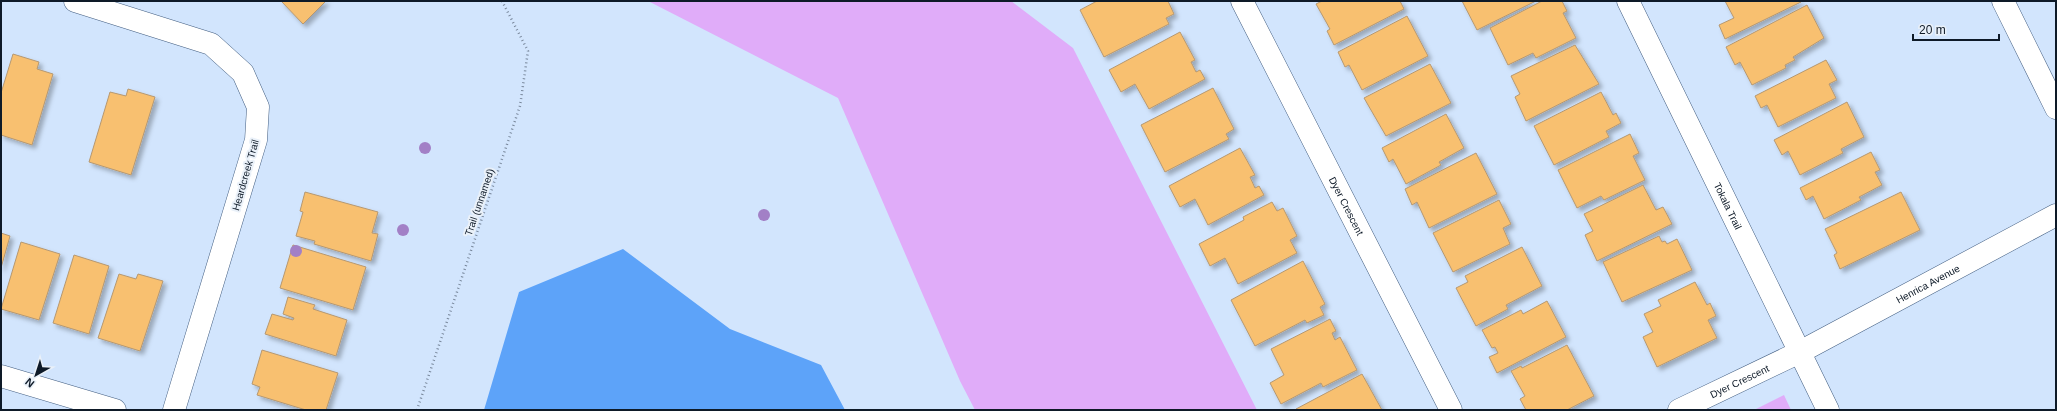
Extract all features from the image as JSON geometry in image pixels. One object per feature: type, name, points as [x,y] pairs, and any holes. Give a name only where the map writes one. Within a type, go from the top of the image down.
[{"type":"street","name":"Heardcreek Trail","points":[[75,1],[211,44],[243,73],[258,107],[256,140],[174,410]]},
{"type":"street","name":"Dyer Crescent","points":[[1242,1],[1451,410]]},
{"type":"street","name":"Tokala Trail","points":[[1628,1],[1828,410]]},
{"type":"street","points":[[2003,1],[2056,108]]},
{"type":"street","name":"Henrica Avenue","points":[[1800,352],[2056,215]]},
{"type":"street","name":"Dyer Crescent","points":[[1679,410],[1800,352]]},
{"type":"street","points":[[1,376],[115,410]]},
{"type":"path","name":"Trail (unnamed)","points":[[417,410],[520,106],[528,51],[502,1]]},
{"type":"shaded area","points":[[648,1],[1011,1],[1073,48],[1257,410],[975,410],[960,381],[838,98]]},
{"type":"shaded area","points":[[1784,395],[1791,410],[1754,410]]},
{"type":"water","points":[[623,249],[730,329],[821,365],[845,410],[484,410],[519,292]]},
{"type":"building","points":[[281,1],[326,1],[303,24]]},
{"type":"building","points":[[1097,1],[1168,1],[1174,14],[1166,18],[1169,24],[1104,57],[1080,10]]},
{"type":"building","points":[[1322,1],[1400,1],[1404,9],[1334,45],[1327,31],[1330,29],[1316,4]]},
{"type":"building","points":[[1462,1],[1536,1],[1477,30]]},
{"type":"building","points":[[1542,1],[1562,1],[1567,11],[1563,13],[1576,38],[1536,58],[1533,53],[1508,65],[1490,28]]},
{"type":"building","points":[[1725,1],[1801,2],[1725,39],[1719,25],[1734,18]]},
{"type":"building","points":[[1807,5],[1824,38],[1793,57],[1795,60],[1785,65],[1786,68],[1752,85],[1740,62],[1735,65],[1726,47]]},
{"type":"building","points":[[1407,16],[1428,56],[1362,90],[1349,65],[1345,67],[1338,52]]},
{"type":"building","points":[[1180,32],[1195,60],[1191,62],[1196,72],[1200,70],[1205,79],[1149,109],[1135,84],[1121,92],[1109,70]]},
{"type":"building","points":[[1575,45],[1599,84],[1526,121],[1515,97],[1520,94],[1511,76]]},
{"type":"building","points":[[13,54],[39,62],[37,69],[53,74],[32,145],[1,135],[1,93]]},
{"type":"building","points":[[1826,60],[1837,80],[1829,84],[1836,98],[1778,127],[1767,105],[1761,108],[1755,96]]},
{"type":"building","points":[[1430,64],[1451,103],[1386,136],[1364,98]]},
{"type":"building","points":[[1213,88],[1234,129],[1226,134],[1229,139],[1165,172],[1141,125]]},
{"type":"building","points":[[128,89],[155,97],[131,175],[89,162],[110,92],[126,96]]},
{"type":"building","points":[[1601,92],[1613,115],[1616,113],[1621,123],[1606,131],[1609,137],[1554,165],[1534,126]]},
{"type":"building","points":[[1847,102],[1864,137],[1841,149],[1843,153],[1800,175],[1788,151],[1782,155],[1774,140]]},
{"type":"building","points":[[1446,114],[1464,148],[1439,162],[1441,165],[1406,184],[1393,159],[1389,162],[1382,148]]},
{"type":"building","points":[[1630,134],[1639,153],[1633,156],[1645,180],[1604,200],[1601,196],[1577,208],[1558,170]]},
{"type":"building","points":[[1240,148],[1255,175],[1250,177],[1255,188],[1259,186],[1264,195],[1208,225],[1195,199],[1180,207],[1169,186]]},
{"type":"building","points":[[1871,152],[1880,170],[1875,172],[1882,185],[1859,197],[1861,200],[1824,219],[1813,196],[1806,200],[1800,188]]},
{"type":"building","points":[[1476,153],[1497,194],[1429,228],[1417,202],[1412,205],[1405,189]]},
{"type":"building","points":[[1643,185],[1656,210],[1663,207],[1672,224],[1597,261],[1585,235],[1593,231],[1584,214]]},
{"type":"building","points":[[305,192],[378,212],[372,233],[378,234],[371,261],[314,244],[315,241],[296,236],[303,212],[300,211]]},
{"type":"building","points":[[1901,192],[1920,230],[1840,269],[1834,255],[1837,253],[1825,229]]},
{"type":"building","points":[[1499,200],[1511,224],[1503,228],[1510,244],[1453,272],[1433,233]]},
{"type":"building","points":[[1272,202],[1277,211],[1283,208],[1297,236],[1290,240],[1297,253],[1238,284],[1225,258],[1210,266],[1199,244],[1244,220],[1243,217]]},
{"type":"building","points":[[1,233],[10,236],[1,268]]},
{"type":"building","points":[[1659,236],[1662,242],[1665,241],[1667,244],[1677,239],[1692,270],[1622,302],[1603,262]]},
{"type":"building","points":[[21,242],[60,254],[39,320],[1,309]]},
{"type":"building","points":[[293,245],[366,267],[353,310],[280,288]]},
{"type":"building","points":[[1522,247],[1542,286],[1506,305],[1508,309],[1476,326],[1456,288],[1468,282],[1465,276]]},
{"type":"building","points":[[74,255],[109,266],[89,334],[53,323]]},
{"type":"building","points":[[1303,261],[1325,304],[1320,307],[1324,315],[1307,323],[1305,320],[1255,346],[1231,300]]},
{"type":"building","points":[[119,274],[136,279],[138,274],[163,281],[140,351],[98,338]]},
{"type":"building","points":[[1695,282],[1707,305],[1710,303],[1716,316],[1708,320],[1717,338],[1657,367],[1643,337],[1653,332],[1644,314],[1661,306],[1658,300]]},
{"type":"building","points":[[288,297],[315,305],[313,309],[347,320],[336,356],[265,334],[272,314],[293,320],[294,318],[283,314]]},
{"type":"building","points":[[1547,301],[1566,337],[1497,373],[1489,357],[1498,353],[1495,347],[1492,348],[1482,330],[1521,310],[1523,314]]},
{"type":"building","points":[[1330,319],[1336,331],[1332,333],[1335,340],[1340,337],[1357,370],[1323,387],[1321,383],[1281,404],[1270,383],[1284,375],[1271,349]]},
{"type":"building","points":[[1567,345],[1594,396],[1567,410],[1526,410],[1520,399],[1525,396],[1511,371],[1521,366],[1522,368]]},
{"type":"building","points":[[262,350],[338,373],[326,410],[306,410],[257,395],[260,387],[252,384]]},
{"type":"building","points":[[1362,374],[1382,410],[1296,410],[1296,409]]}]
